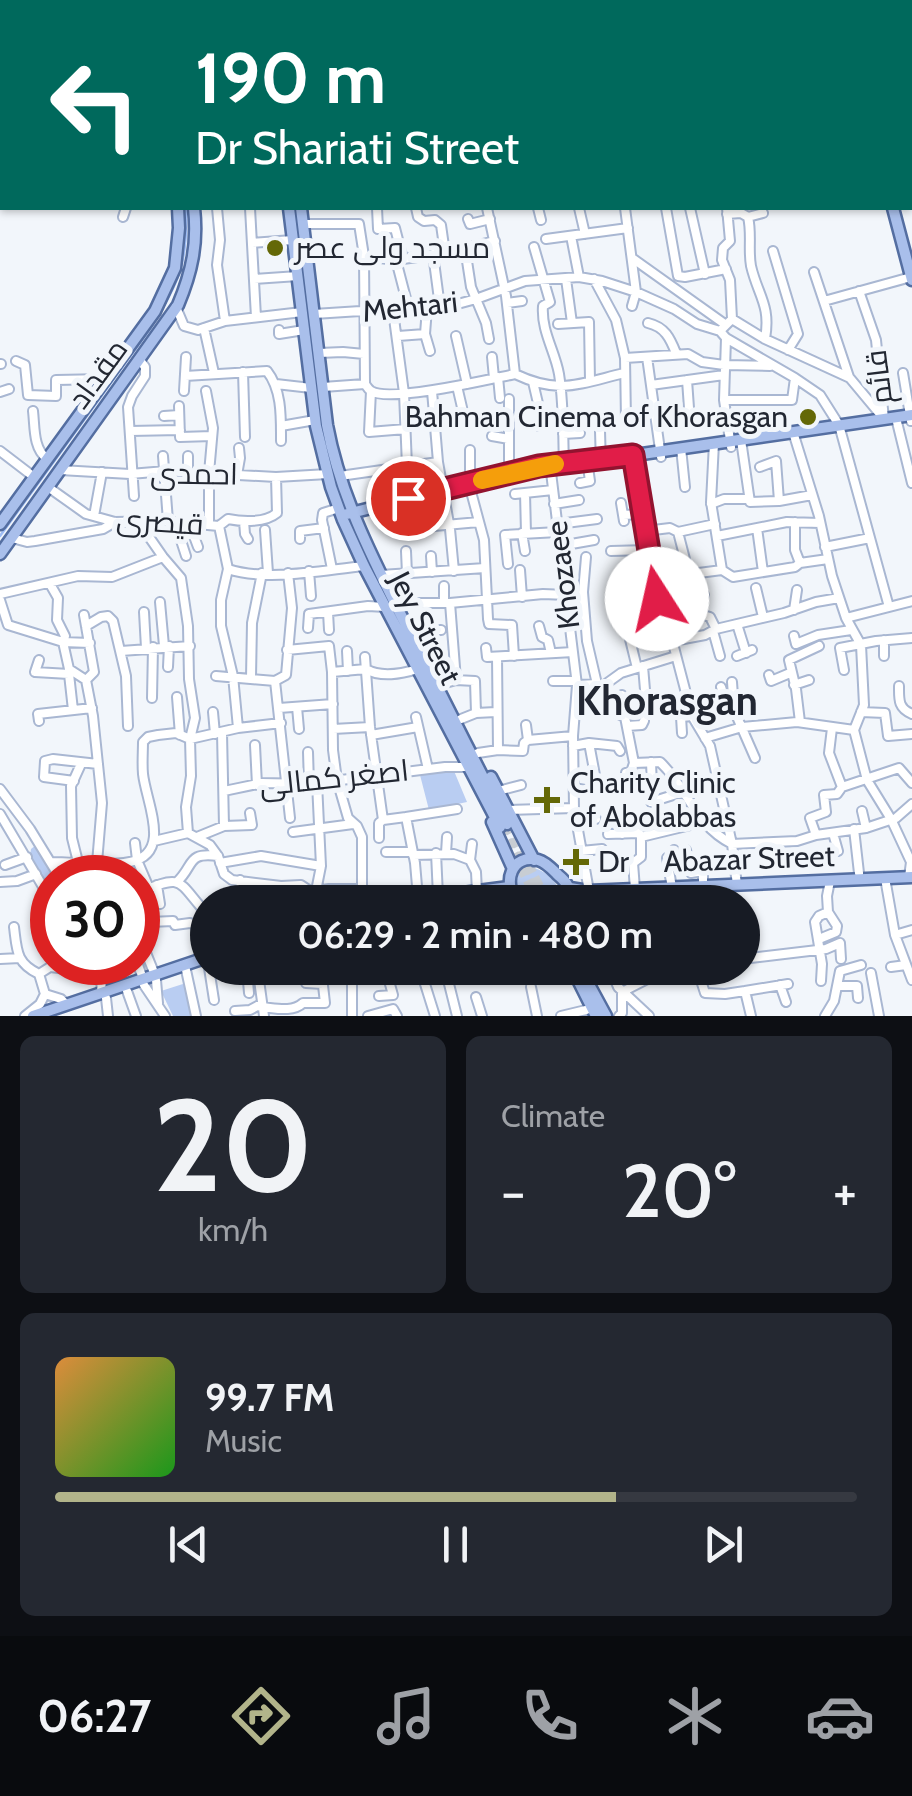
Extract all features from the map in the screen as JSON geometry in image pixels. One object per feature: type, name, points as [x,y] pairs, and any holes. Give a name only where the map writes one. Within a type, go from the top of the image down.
[{"type":"main road","name":"مقداد","points":[[0,524],[156,311],[178,250],[178,210]]},
{"type":"main road","name":"مقداد","points":[[0,554],[176,307],[195,252],[194,210]]},
{"type":"main road","name":"Jey Street","points":[[289,210],[298,276],[318,353],[316,420],[337,478],[344,512],[362,532],[390,605],[505,823]]},
{"type":"main road","name":"Jey Street","points":[[301,210],[308,313],[304,330],[344,512],[364,566],[410,632],[422,667]]},
{"type":"main road","points":[[894,210],[911,278]]},
{"type":"main road","points":[[344,512],[373,509],[550,467],[911,418]]},
{"type":"main road","points":[[34,477],[48,487]]},
{"type":"main road","points":[[337,478],[373,509]]},
{"type":"main road","points":[[362,532],[373,509]]},
{"type":"main road","points":[[513,869],[505,823],[498,791],[442,684],[422,667],[419,680],[461,762],[505,823],[534,860],[550,868],[567,885]]},
{"type":"main road","points":[[511,885],[513,869],[534,860]]},
{"type":"main road","name":"Abazar Street","points":[[737,885],[911,877]]},
{"type":"main road","points":[[160,977],[190,968]]},
{"type":"main road","points":[[160,977],[190,969]]},
{"type":"main road","points":[[51,1016],[134,985]]},
{"type":"main road","points":[[33,1016],[139,985]]},
{"type":"main road","points":[[576,985],[591,1014]]},
{"type":"main road","points":[[592,985],[608,1016]]},
{"type":"street","points":[[217,210],[217,265],[225,321]]},
{"type":"street","points":[[250,210],[256,318]]},
{"type":"street","points":[[377,210],[378,229],[396,228]]},
{"type":"street","points":[[416,210],[424,221],[435,220],[441,226],[445,253]]},
{"type":"street","points":[[488,210],[507,304],[515,374]]},
{"type":"street","points":[[538,210],[541,220]]},
{"type":"street","points":[[579,210],[584,234]]},
{"type":"street","points":[[626,210],[636,292],[632,306]]},
{"type":"street","points":[[666,210],[678,276],[726,268]]},
{"type":"street","points":[[690,210],[706,274]]},
{"type":"street","points":[[763,214],[748,216],[727,211],[730,241],[723,248],[722,260],[730,280],[724,400],[751,493],[750,502],[812,495]]},
{"type":"street","points":[[392,216],[409,310]]},
{"type":"street","points":[[748,216],[750,260],[766,307],[765,338]]},
{"type":"street","points":[[468,219],[470,224],[490,219]]},
{"type":"street","points":[[302,224],[358,224],[364,256],[369,432],[406,429]]},
{"type":"street","points":[[546,240],[628,228]]},
{"type":"street","points":[[571,236],[580,276],[636,292],[698,324],[765,338],[849,377]]},
{"type":"street","points":[[238,252],[293,240]]},
{"type":"street","name":"Mehtari","points":[[364,256],[399,260],[495,241]]},
{"type":"street","points":[[534,246],[550,302],[543,306],[542,314],[559,372],[564,466]]},
{"type":"street","points":[[465,248],[472,287],[489,338]]},
{"type":"street","points":[[773,252],[798,334],[788,350]]},
{"type":"street","points":[[433,254],[440,307]]},
{"type":"street","points":[[632,258],[774,366],[820,394],[840,428],[889,606]]},
{"type":"street","name":"قائم","points":[[814,272],[849,377],[891,421]]},
{"type":"street","points":[[240,276],[298,276]]},
{"type":"street","name":"Mehtari","points":[[204,328],[225,321],[308,313],[440,307],[476,300],[525,281],[580,276]]},
{"type":"street","points":[[824,301],[911,278]]},
{"type":"street","points":[[566,279],[572,323]]},
{"type":"street","points":[[594,279],[616,320],[625,358],[626,420]]},
{"type":"street","name":"قائم","points":[[859,292],[876,340],[891,421]]},
{"type":"street","points":[[507,304],[522,301]]},
{"type":"street","points":[[176,307],[184,326],[204,328],[214,373]]},
{"type":"street","points":[[426,308],[425,334],[430,351]]},
{"type":"street","points":[[393,310],[404,392],[408,466]]},
{"type":"street","points":[[558,324],[589,322],[590,381]]},
{"type":"street","points":[[648,323],[668,335],[676,353]]},
{"type":"street","points":[[278,330],[279,334],[304,330]]},
{"type":"street","points":[[398,336],[425,334]]},
{"type":"street","points":[[456,336],[464,416]]},
{"type":"street","points":[[318,353],[364,354]]},
{"type":"street","points":[[625,358],[688,354],[724,370]]},
{"type":"street","points":[[184,391],[186,357]]},
{"type":"street","points":[[492,357],[504,398],[509,476]]},
{"type":"street","points":[[647,357],[661,454]]},
{"type":"street","points":[[134,496],[128,407],[146,376],[140,359]]},
{"type":"street","points":[[21,363],[28,394]]},
{"type":"street","points":[[651,385],[724,370],[774,366]]},
{"type":"street","points":[[184,376],[267,371],[276,384],[281,441]]},
{"type":"street","points":[[243,372],[245,437]]},
{"type":"street","points":[[276,384],[368,388],[382,394],[432,391],[515,374],[560,388],[624,373]]},
{"type":"street","points":[[903,373],[911,418]]},
{"type":"street","points":[[724,400],[792,400],[795,378]]},
{"type":"street","points":[[8,392],[56,396],[56,380],[105,379]]},
{"type":"street","points":[[687,380],[688,408]]},
{"type":"street","points":[[533,382],[541,416],[539,426]]},
{"type":"street","points":[[206,391],[212,436],[209,473],[214,525],[228,519],[273,518],[277,514],[276,477]]},
{"type":"street","points":[[432,391],[454,570]]},
{"type":"street","points":[[164,416],[179,410],[180,437],[212,436]]},
{"type":"street","points":[[33,411],[38,447],[47,459]]},
{"type":"street","points":[[562,418],[584,417]]},
{"type":"street","points":[[281,426],[316,420]]},
{"type":"street","points":[[891,421],[912,482]]},
{"type":"street","points":[[130,431],[180,430]]},
{"type":"street","points":[[600,431],[601,462]]},
{"type":"street","points":[[562,434],[580,433]]},
{"type":"street","points":[[793,435],[839,598],[860,645],[864,705],[854,730],[867,780],[911,862],[911,877]]},
{"type":"street","points":[[492,436],[509,439]]},
{"type":"street","points":[[714,447],[712,504],[722,570]]},
{"type":"street","points":[[237,475],[239,448]]},
{"type":"street","points":[[0,450],[34,477]]},
{"type":"street","points":[[470,450],[471,485],[484,540],[489,624],[517,624],[514,656]]},
{"type":"street","points":[[681,451],[686,487]]},
{"type":"street","points":[[163,456],[172,522],[186,556]]},
{"type":"street","points":[[188,456],[188,472]]},
{"type":"street","points":[[633,458],[657,599],[664,609],[676,656],[688,682],[692,716],[710,746],[737,885]]},
{"type":"street","points":[[760,467],[776,461],[779,501]]},
{"type":"street","name":"احمدی","points":[[60,470],[337,478],[438,462]]},
{"type":"street","points":[[580,483],[590,482],[587,463]]},
{"type":"street","name":"Khozaee","points":[[550,467],[576,683],[574,808],[588,885]]},
{"type":"street","points":[[94,516],[102,472]]},
{"type":"street","name":"قیصری","points":[[48,487],[86,514],[115,522],[214,525],[228,569],[242,573],[364,566]]},
{"type":"street","points":[[525,551],[520,493],[553,490]]},
{"type":"street","points":[[712,504],[751,493]]},
{"type":"street","points":[[554,504],[579,500]]},
{"type":"street","points":[[621,503],[623,518],[642,514]]},
{"type":"street","points":[[232,506],[232,520]]},
{"type":"street","points":[[332,569],[324,513],[344,512]]},
{"type":"street","points":[[508,564],[505,534],[598,519]]},
{"type":"street","points":[[244,521],[248,539]]},
{"type":"street","points":[[12,538],[27,542],[104,529],[115,522]]},
{"type":"street","points":[[138,522],[181,578],[194,718],[186,807],[192,835],[210,845],[224,874],[232,880],[274,885]]},
{"type":"street","points":[[424,527],[479,522]]},
{"type":"street","points":[[717,536],[795,522],[820,523]]},
{"type":"street","points":[[795,522],[795,550],[800,562]]},
{"type":"street","points":[[189,523],[198,546]]},
{"type":"street","points":[[645,531],[670,528],[678,532],[715,524]]},
{"type":"street","points":[[773,525],[774,539]]},
{"type":"street","points":[[300,539],[300,530],[324,528]]},
{"type":"street","points":[[757,528],[763,572]]},
{"type":"street","points":[[251,677],[252,623],[265,573],[265,530]]},
{"type":"street","points":[[678,532],[690,574],[704,595],[701,608],[703,615],[710,617],[720,656]]},
{"type":"street","points":[[56,536],[57,551]]},
{"type":"street","points":[[825,547],[870,538]]},
{"type":"street","points":[[560,546],[594,540]]},
{"type":"street","points":[[612,551],[648,550]]},
{"type":"street","points":[[406,551],[407,574]]},
{"type":"street","points":[[431,556],[432,572]]},
{"type":"street","points":[[586,556],[583,592],[587,641],[600,685],[614,712],[626,722],[642,726],[644,720]]},
{"type":"street","points":[[8,625],[0,597],[78,576],[112,577],[163,557]]},
{"type":"street","points":[[690,574],[722,570],[733,576],[828,559]]},
{"type":"street","points":[[645,690],[622,615],[621,571],[686,564]]},
{"type":"street","points":[[381,575],[485,568]]},
{"type":"street","points":[[228,569],[221,600],[221,626],[238,728]]},
{"type":"street","points":[[216,676],[275,681],[286,676],[294,570]]},
{"type":"street","points":[[520,570],[522,597]]},
{"type":"street","points":[[309,571],[311,596]]},
{"type":"street","points":[[818,575],[831,572]]},
{"type":"street","points":[[50,584],[58,598],[58,620],[65,636],[73,710]]},
{"type":"street","points":[[444,586],[456,680]]},
{"type":"street","points":[[756,588],[763,616]]},
{"type":"street","points":[[794,610],[796,590]]},
{"type":"street","points":[[532,595],[536,606]]},
{"type":"street","points":[[308,628],[309,614],[390,605],[567,595]]},
{"type":"street","points":[[673,641],[839,598]]},
{"type":"street","points":[[846,618],[912,601]]},
{"type":"street","points":[[160,602],[168,667]]},
{"type":"street","points":[[144,612],[152,698]]},
{"type":"street","points":[[328,612],[330,630]]},
{"type":"street","points":[[84,615],[94,672],[86,680]]},
{"type":"street","points":[[86,626],[101,617],[108,616],[113,622],[126,676],[128,726]]},
{"type":"street","points":[[737,624],[745,653]]},
{"type":"street","points":[[8,625],[63,642],[90,643]]},
{"type":"street","points":[[0,632],[8,625]]},
{"type":"street","points":[[497,625],[498,637]]},
{"type":"street","points":[[539,626],[551,653]]},
{"type":"street","points":[[410,632],[441,630]]},
{"type":"street","points":[[794,636],[796,644],[818,635],[851,630]]},
{"type":"street","points":[[800,722],[803,707],[789,660],[819,650],[818,635]]},
{"type":"street","points":[[844,670],[840,648],[912,638]]},
{"type":"street","points":[[884,640],[884,656]]},
{"type":"street","points":[[121,652],[190,646]]},
{"type":"street","points":[[288,650],[329,646],[337,780],[348,818],[362,836],[362,885]]},
{"type":"street","points":[[486,648],[486,657],[572,652]]},
{"type":"street","points":[[347,650],[348,671]]},
{"type":"street","points":[[553,681],[600,685],[621,673],[676,656]]},
{"type":"street","points":[[366,657],[370,731],[384,820]]},
{"type":"street","points":[[497,657],[498,750]]},
{"type":"street","points":[[39,660],[34,672],[69,672],[86,680]]},
{"type":"street","points":[[332,672],[404,674],[422,667]]},
{"type":"street","points":[[769,676],[771,681],[790,673]]},
{"type":"street","points":[[86,680],[102,809],[98,855]]},
{"type":"street","points":[[794,685],[809,680]]},
{"type":"street","points":[[275,681],[290,818]]},
{"type":"street","points":[[442,684],[475,681],[476,714]]},
{"type":"street","points":[[732,682],[734,710],[755,758]]},
{"type":"street","points":[[899,686],[899,705],[912,714]]},
{"type":"street","points":[[722,687],[724,696],[732,696]]},
{"type":"street","points":[[622,695],[634,764],[631,772],[626,773],[626,786]]},
{"type":"street","points":[[177,697],[180,735]]},
{"type":"street","points":[[278,708],[333,704]]},
{"type":"street","points":[[297,707],[299,729]]},
{"type":"street","points":[[40,721],[38,714],[92,708]]},
{"type":"street","points":[[214,712],[223,766],[224,826]]},
{"type":"street","points":[[460,720],[496,712]]},
{"type":"street","points":[[861,712],[888,714],[888,736],[912,734]]},
{"type":"street","points":[[682,733],[681,717],[692,716]]},
{"type":"street","points":[[333,729],[384,733],[417,722],[428,769]]},
{"type":"street","points":[[705,738],[742,727],[800,722],[854,730]]},
{"type":"street","points":[[147,855],[154,841],[152,807],[144,774],[143,742],[148,737],[176,733],[190,740],[238,728],[281,724]]},
{"type":"street","points":[[526,725],[528,740]]},
{"type":"street","points":[[832,728],[829,753],[842,787]]},
{"type":"street","points":[[384,733],[386,746]]},
{"type":"street","points":[[478,754],[523,751],[528,740],[617,746],[620,752]]},
{"type":"street","points":[[589,743],[595,775]]},
{"type":"street","points":[[255,746],[257,785]]},
{"type":"street","points":[[63,748],[63,760]]},
{"type":"street","points":[[631,749],[645,748]]},
{"type":"street","points":[[308,752],[321,866],[315,885]]},
{"type":"street","points":[[818,758],[829,753]]},
{"type":"street","points":[[396,759],[397,774]]},
{"type":"street","points":[[74,781],[44,777],[44,761],[98,764]]},
{"type":"street","name":"اصغر کمالی","points":[[212,798],[257,785],[376,777],[461,762]]},
{"type":"street","points":[[651,762],[652,787],[648,793],[652,802],[683,792]]},
{"type":"street","points":[[634,764],[660,762],[703,822],[732,844],[769,839],[797,841],[866,828],[896,818],[912,804]]},
{"type":"street","points":[[76,855],[71,786],[81,764]]},
{"type":"street","points":[[208,767],[223,766]]},
{"type":"street","points":[[816,835],[810,818],[826,812],[824,794],[837,794],[842,787],[899,768],[912,783]]},
{"type":"street","points":[[498,791],[521,785]]},
{"type":"street","points":[[574,788],[590,791]]},
{"type":"street","points":[[0,789],[47,855]]},
{"type":"street","points":[[90,807],[102,809]]},
{"type":"street","points":[[505,823],[574,808]]},
{"type":"street","points":[[380,838],[379,823],[384,820],[457,809]]},
{"type":"street","points":[[862,811],[866,828]]},
{"type":"street","points":[[0,814],[30,863]]},
{"type":"street","points":[[154,841],[224,826],[252,825],[250,814]]},
{"type":"street","points":[[621,816],[622,834]]},
{"type":"street","points":[[406,818],[412,853],[427,885]]},
{"type":"street","points":[[659,818],[665,831]]},
{"type":"street","points":[[577,821],[596,819]]},
{"type":"street","points":[[635,885],[633,863],[641,857],[638,822]]},
{"type":"street","points":[[608,834],[640,835],[703,822]]},
{"type":"street","points":[[293,832],[354,824]]},
{"type":"street","points":[[13,834],[24,836],[28,826]]},
{"type":"street","points":[[794,828],[797,841]]},
{"type":"street","points":[[854,829],[859,873]]},
{"type":"street","points":[[833,833],[838,851]]},
{"type":"street","points":[[436,885],[447,838]]},
{"type":"street","points":[[5,865],[25,854],[30,840],[38,841]]},
{"type":"street","points":[[135,843],[136,855]]},
{"type":"street","points":[[472,844],[470,860],[477,885]]},
{"type":"street","points":[[581,851],[602,850]]},
{"type":"street","points":[[672,885],[667,858],[673,857],[674,850]]},
{"type":"street","points":[[686,850],[691,873],[703,871],[697,885]]},
{"type":"street","points":[[386,852],[441,853],[470,860]]},
{"type":"street","points":[[177,882],[186,874],[190,860],[197,856],[219,860],[261,856],[321,866]]},
{"type":"street","points":[[300,885],[302,862]]},
{"type":"street","points":[[0,882],[30,876]]},
{"type":"street","points":[[886,878],[895,936],[904,946],[910,973]]},
{"type":"street","points":[[240,880],[241,885]]},
{"type":"street","points":[[819,939],[836,932],[837,926],[828,912],[830,881]]},
{"type":"street","points":[[160,884],[177,882],[190,893]]},
{"type":"street","points":[[877,912],[890,910]]},
{"type":"street","points":[[821,981],[815,922],[828,912]]},
{"type":"street","points":[[160,922],[190,923]]},
{"type":"street","points":[[14,927],[17,952],[30,970]]},
{"type":"street","points":[[895,936],[912,930]]},
{"type":"street","points":[[760,957],[826,949],[840,942],[841,958]]},
{"type":"street","points":[[0,959],[20,958]]},
{"type":"street","points":[[825,1016],[834,1001],[840,971],[860,965]]},
{"type":"street","points":[[891,967],[910,973]]},
{"type":"street","points":[[22,979],[25,968]]},
{"type":"street","points":[[186,970],[196,1016]]},
{"type":"street","points":[[872,973],[879,1016]]},
{"type":"street","points":[[43,985],[46,994]]},
{"type":"street","points":[[102,985],[108,1016]]},
{"type":"street","points":[[152,985],[165,1016]]},
{"type":"street","points":[[212,985],[214,1000]]},
{"type":"street","points":[[248,985],[249,992]]},
{"type":"street","points":[[262,1009],[259,985],[274,990]]},
{"type":"street","points":[[235,1011],[262,1009],[288,1013],[303,1003],[325,1003],[323,985]]},
{"type":"street","points":[[352,985],[352,1016]]},
{"type":"street","points":[[378,996],[393,995],[390,985]]},
{"type":"street","points":[[426,985],[436,1016]]},
{"type":"street","points":[[450,985],[458,1016]]},
{"type":"street","points":[[617,985],[649,1016]]},
{"type":"street","points":[[622,992],[634,985]]},
{"type":"street","points":[[702,985],[705,992],[724,994],[784,985],[786,1002]]},
{"type":"street","points":[[838,986],[857,986],[858,998]]},
{"type":"street","points":[[532,988],[537,1016]]},
{"type":"street","points":[[414,992],[428,989]]},
{"type":"street","points":[[126,991],[136,1016]]},
{"type":"street","points":[[745,991],[751,1016]]},
{"type":"street","points":[[619,1016],[622,992]]},
{"type":"street","points":[[46,994],[66,1004]]},
{"type":"street","points":[[25,1016],[46,994]]},
{"type":"street","points":[[476,997],[482,1016]]},
{"type":"street","points":[[368,1016],[393,1010],[397,1016]]},
{"type":"street","points":[[561,1016],[591,1014]]},
{"type":"shaded area","points":[[454,771],[467,802],[429,810],[420,775]]},
{"type":"shaded area","points":[[36,845],[42,855],[30,855]]},
{"type":"shaded area","points":[[525,867],[539,870],[556,885],[517,885],[518,872]]},
{"type":"shaded area","points":[[186,983],[193,1016],[173,1016],[161,991]]},
{"type":"waterway","points":[[0,536],[150,329],[168,298],[183,258],[186,210]]},
{"type":"tunnel","points":[[507,824],[538,885]]},
{"type":"tunnel","points":[[500,827],[530,885]]},
{"type":"slow traffic","points":[[482,480],[555,464]]},
{"type":"place","name":"مسجد ولی عصر","points":[[275,248]]},
{"type":"place","name":"Bahman Cinema of Khorasgan","points":[[808,417]]},
{"type":"place","name":"Charity Clinic of Abolabbas","points":[[547,800]]},
{"type":"place","name":"Dr","points":[[576,862]]},
{"type":"district","name":"Khorasgan","points":[[667,701]]},
{"type":"route","points":[[408,498],[539,466],[633,455],[657,599]]}]
